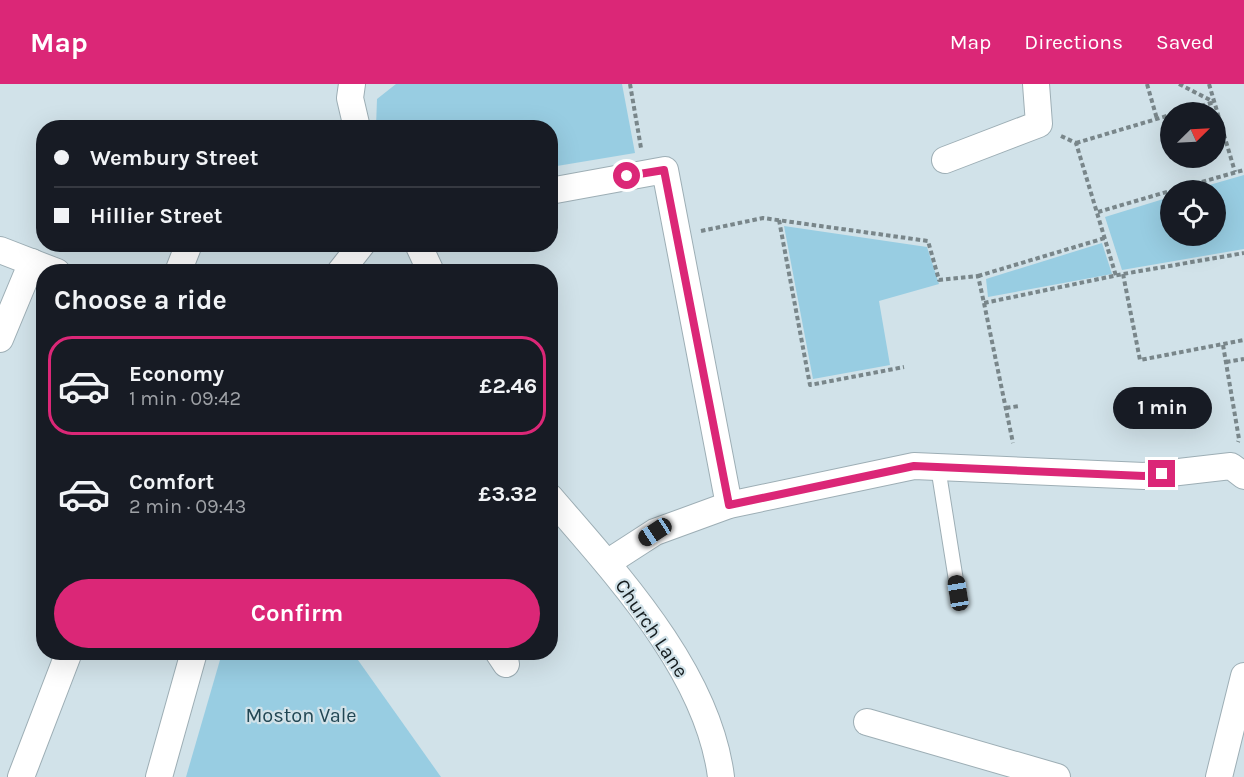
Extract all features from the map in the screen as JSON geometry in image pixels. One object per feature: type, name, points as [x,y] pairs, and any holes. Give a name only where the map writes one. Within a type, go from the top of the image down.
[{"type":"street","points":[[352,84],[350,98],[355,120]]},
{"type":"street","points":[[945,160],[1039,124],[1036,84]]},
{"type":"street","points":[[558,189],[655,171],[677,236],[729,505]]},
{"type":"street","points":[[0,250],[37,264]]},
{"type":"street","points":[[346,264],[356,252]]},
{"type":"street","points":[[0,339],[32,262]]},
{"type":"street","points":[[607,563],[655,532],[729,505],[914,466],[1144,476],[1238,471]]},
{"type":"street","name":"Church Lane","points":[[558,506],[651,618],[686,675],[708,725],[721,777]]},
{"type":"street","points":[[21,777],[66,660]]},
{"type":"street","points":[[159,777],[192,660]]},
{"type":"street","points":[[1219,777],[1244,676]]},
{"type":"street","points":[[867,722],[1057,777]]},
{"type":"lane","points":[[938,467],[958,593]]},
{"type":"path","points":[[630,84],[655,171]]},
{"type":"path","points":[[1147,84],[1157,119]]},
{"type":"path","points":[[1179,84],[1215,102]]},
{"type":"path","points":[[1209,84],[1215,102]]},
{"type":"path","points":[[1039,124],[1076,143],[1160,118]]},
{"type":"path","points":[[1226,140],[1235,172]]},
{"type":"path","points":[[1076,143],[1116,276]]},
{"type":"path","points":[[1208,180],[1244,170]]},
{"type":"path","points":[[1098,212],[1160,194]]},
{"type":"path","points":[[677,236],[762,218],[928,241],[939,280],[978,276],[1105,238]]},
{"type":"path","points":[[779,220],[810,385],[904,367]]},
{"type":"path","points":[[984,303],[1123,274],[1244,253]]},
{"type":"path","points":[[1123,274],[1140,360],[1244,340]]},
{"type":"path","points":[[978,276],[1018,471]]},
{"type":"path","points":[[1223,345],[1239,439],[1238,471]]},
{"type":"path","points":[[1226,362],[1244,359]]},
{"type":"path","points":[[1006,408],[1019,406]]},
{"type":"path","points":[[1238,434],[1244,433]]},
{"type":"green space","points":[[396,84],[622,84],[635,153],[558,166],[558,120],[376,120],[377,99]]},
{"type":"green space","points":[[1244,175],[1244,249],[1122,270],[1105,217],[1160,200],[1160,246],[1226,246],[1226,180]]},
{"type":"green space","points":[[784,226],[927,247],[939,284],[879,301],[890,365],[813,379]]},
{"type":"green space","points":[[1102,243],[1112,274],[988,297],[986,279]]},
{"type":"green space","name":"Moston Vale","points":[[220,660],[358,660],[441,777],[186,777]]},
{"type":"route","points":[[627,176],[664,170],[729,505],[914,466],[1144,476],[1162,474]]}]
